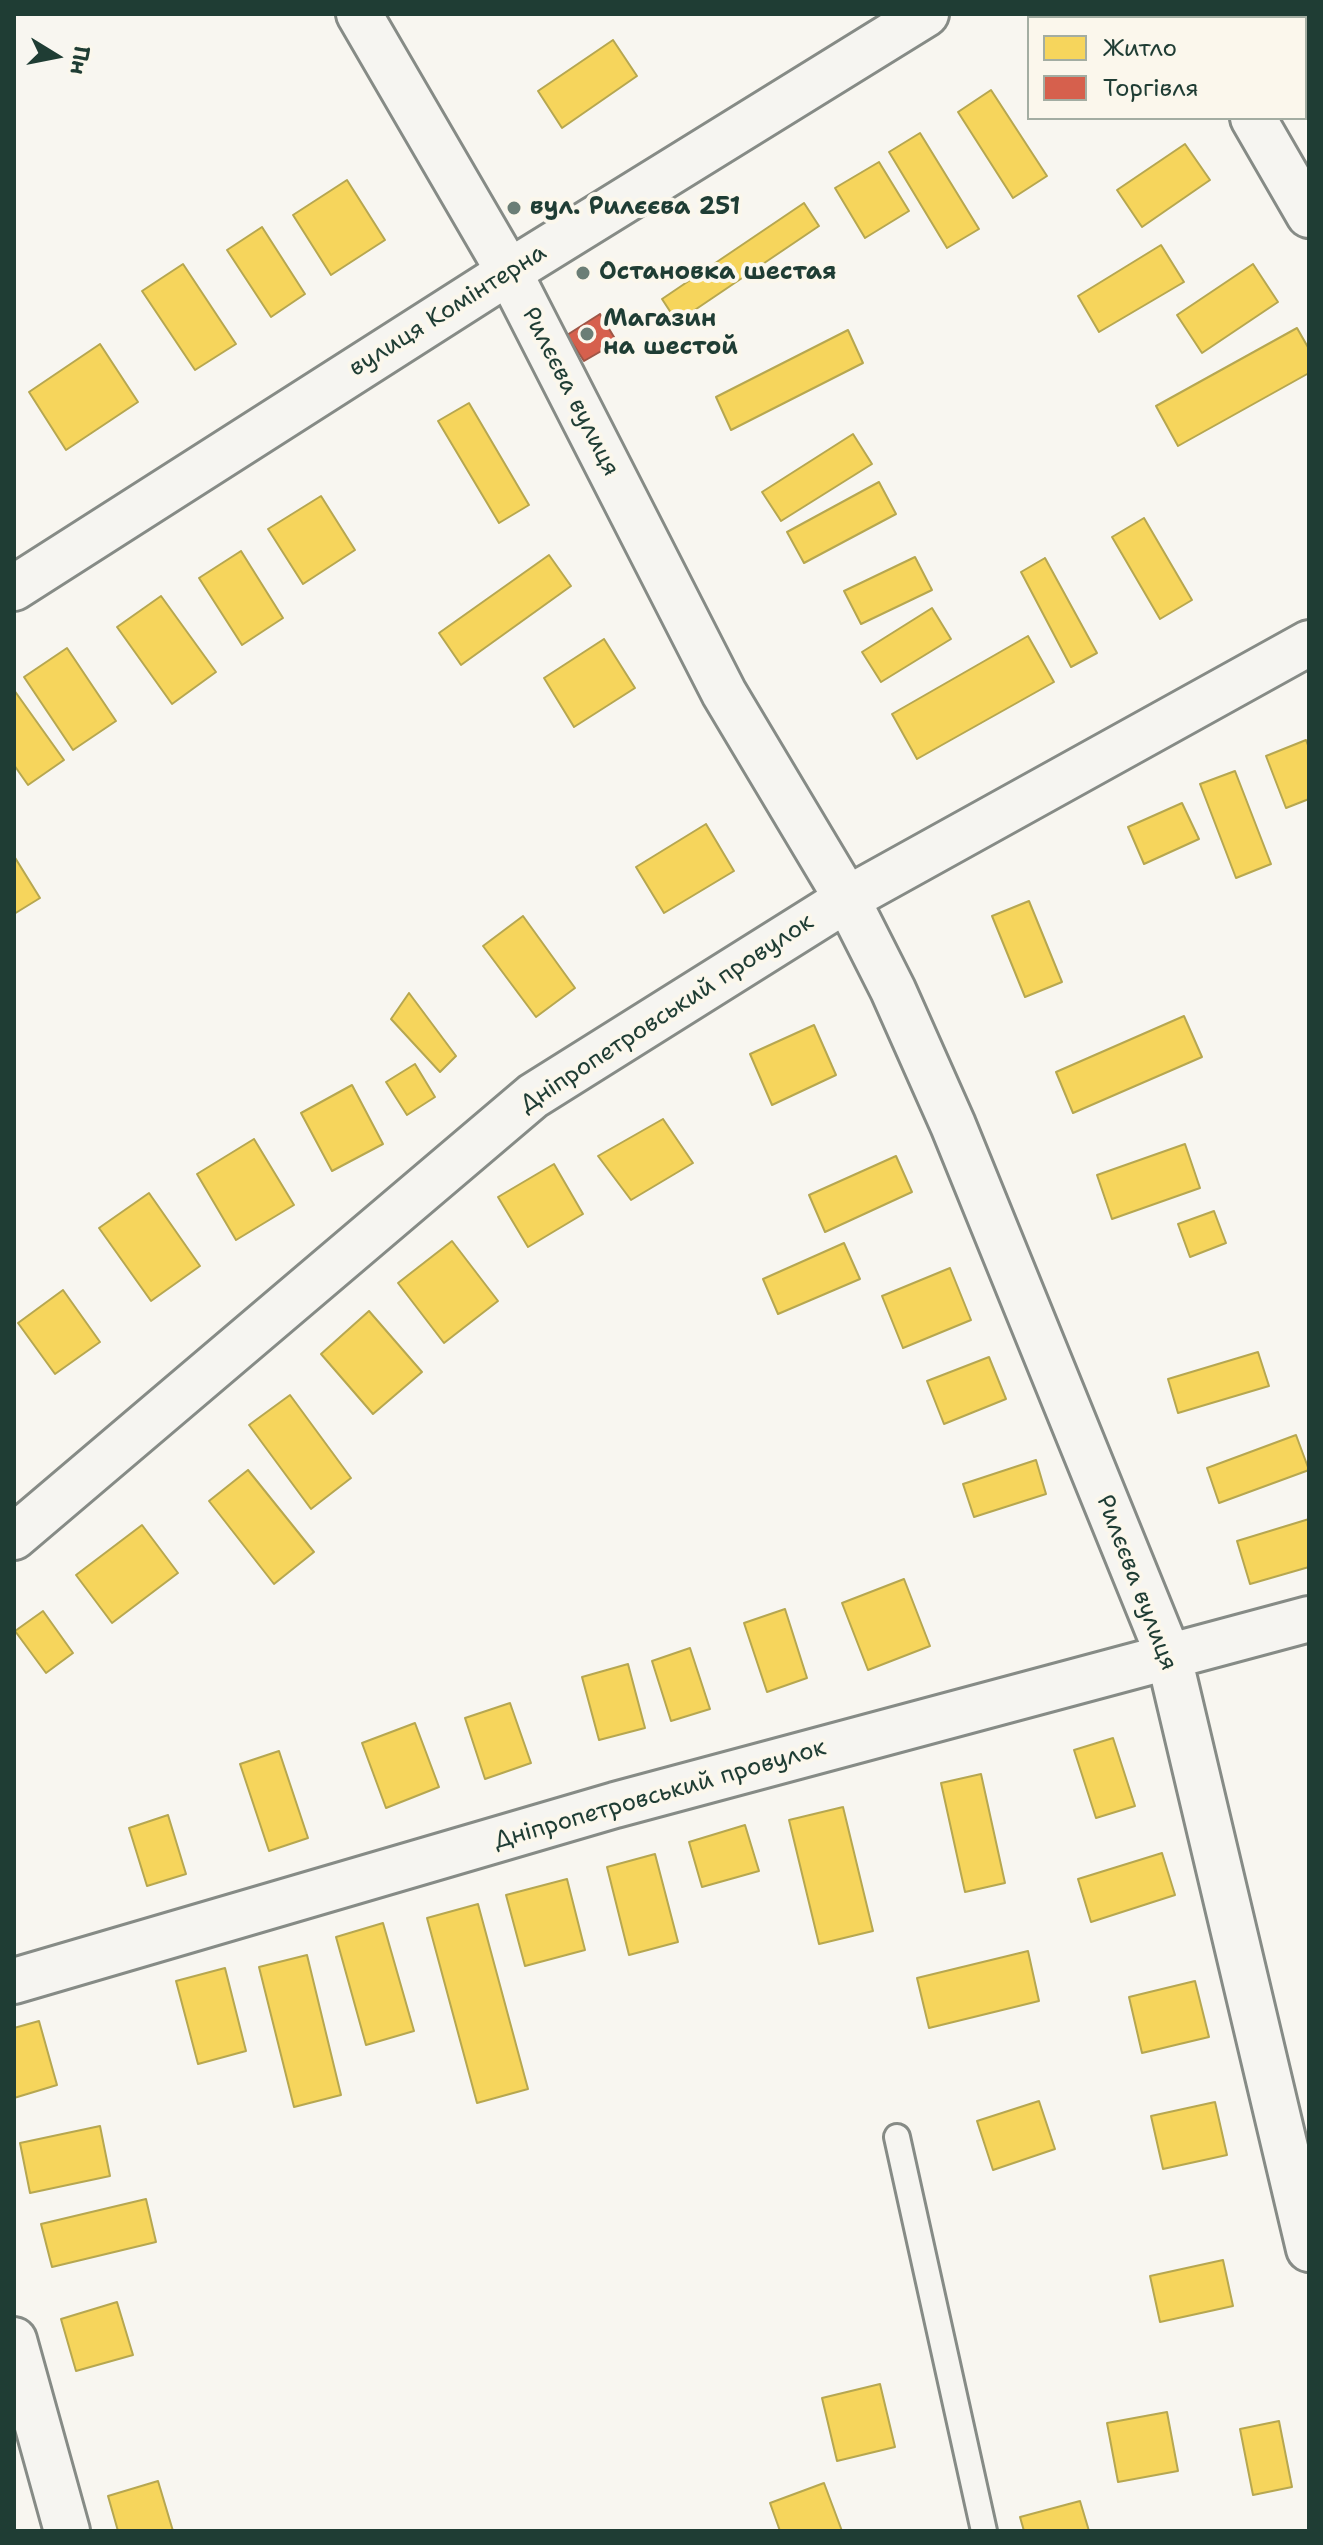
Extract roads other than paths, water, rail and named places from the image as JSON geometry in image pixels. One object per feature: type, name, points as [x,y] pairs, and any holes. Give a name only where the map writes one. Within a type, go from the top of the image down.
[{"type":"street","name":"Рилєєва вулиця","points":[[359,14],[509,272],[724,693],[847,899],[893,990],[953,1125],[1169,1657],[1309,2249]]},
{"type":"street","name":"вулиця Комінтерна","points":[[14,588],[509,272],[926,14]]},
{"type":"street","points":[[1254,120],[1309,215]]},
{"type":"street","name":"Дніпропетровський провулок","points":[[14,1537],[533,1096],[847,899],[1309,643]]},
{"type":"street","name":"Дніпропетровський провулок","points":[[14,1981],[615,1805],[1309,1619]]},
{"type":"street","points":[[14,2340],[67,2531]]},
{"type":"lane","points":[[897,2137],[984,2531]]},
{"type":"place","name":"вул. Рилєєва 251","points":[[514,208]]},
{"type":"place","name":"Остановка шестая","points":[[583,273]]},
{"type":"place","name":"Магазин на шестой","points":[[587,334]]}]
